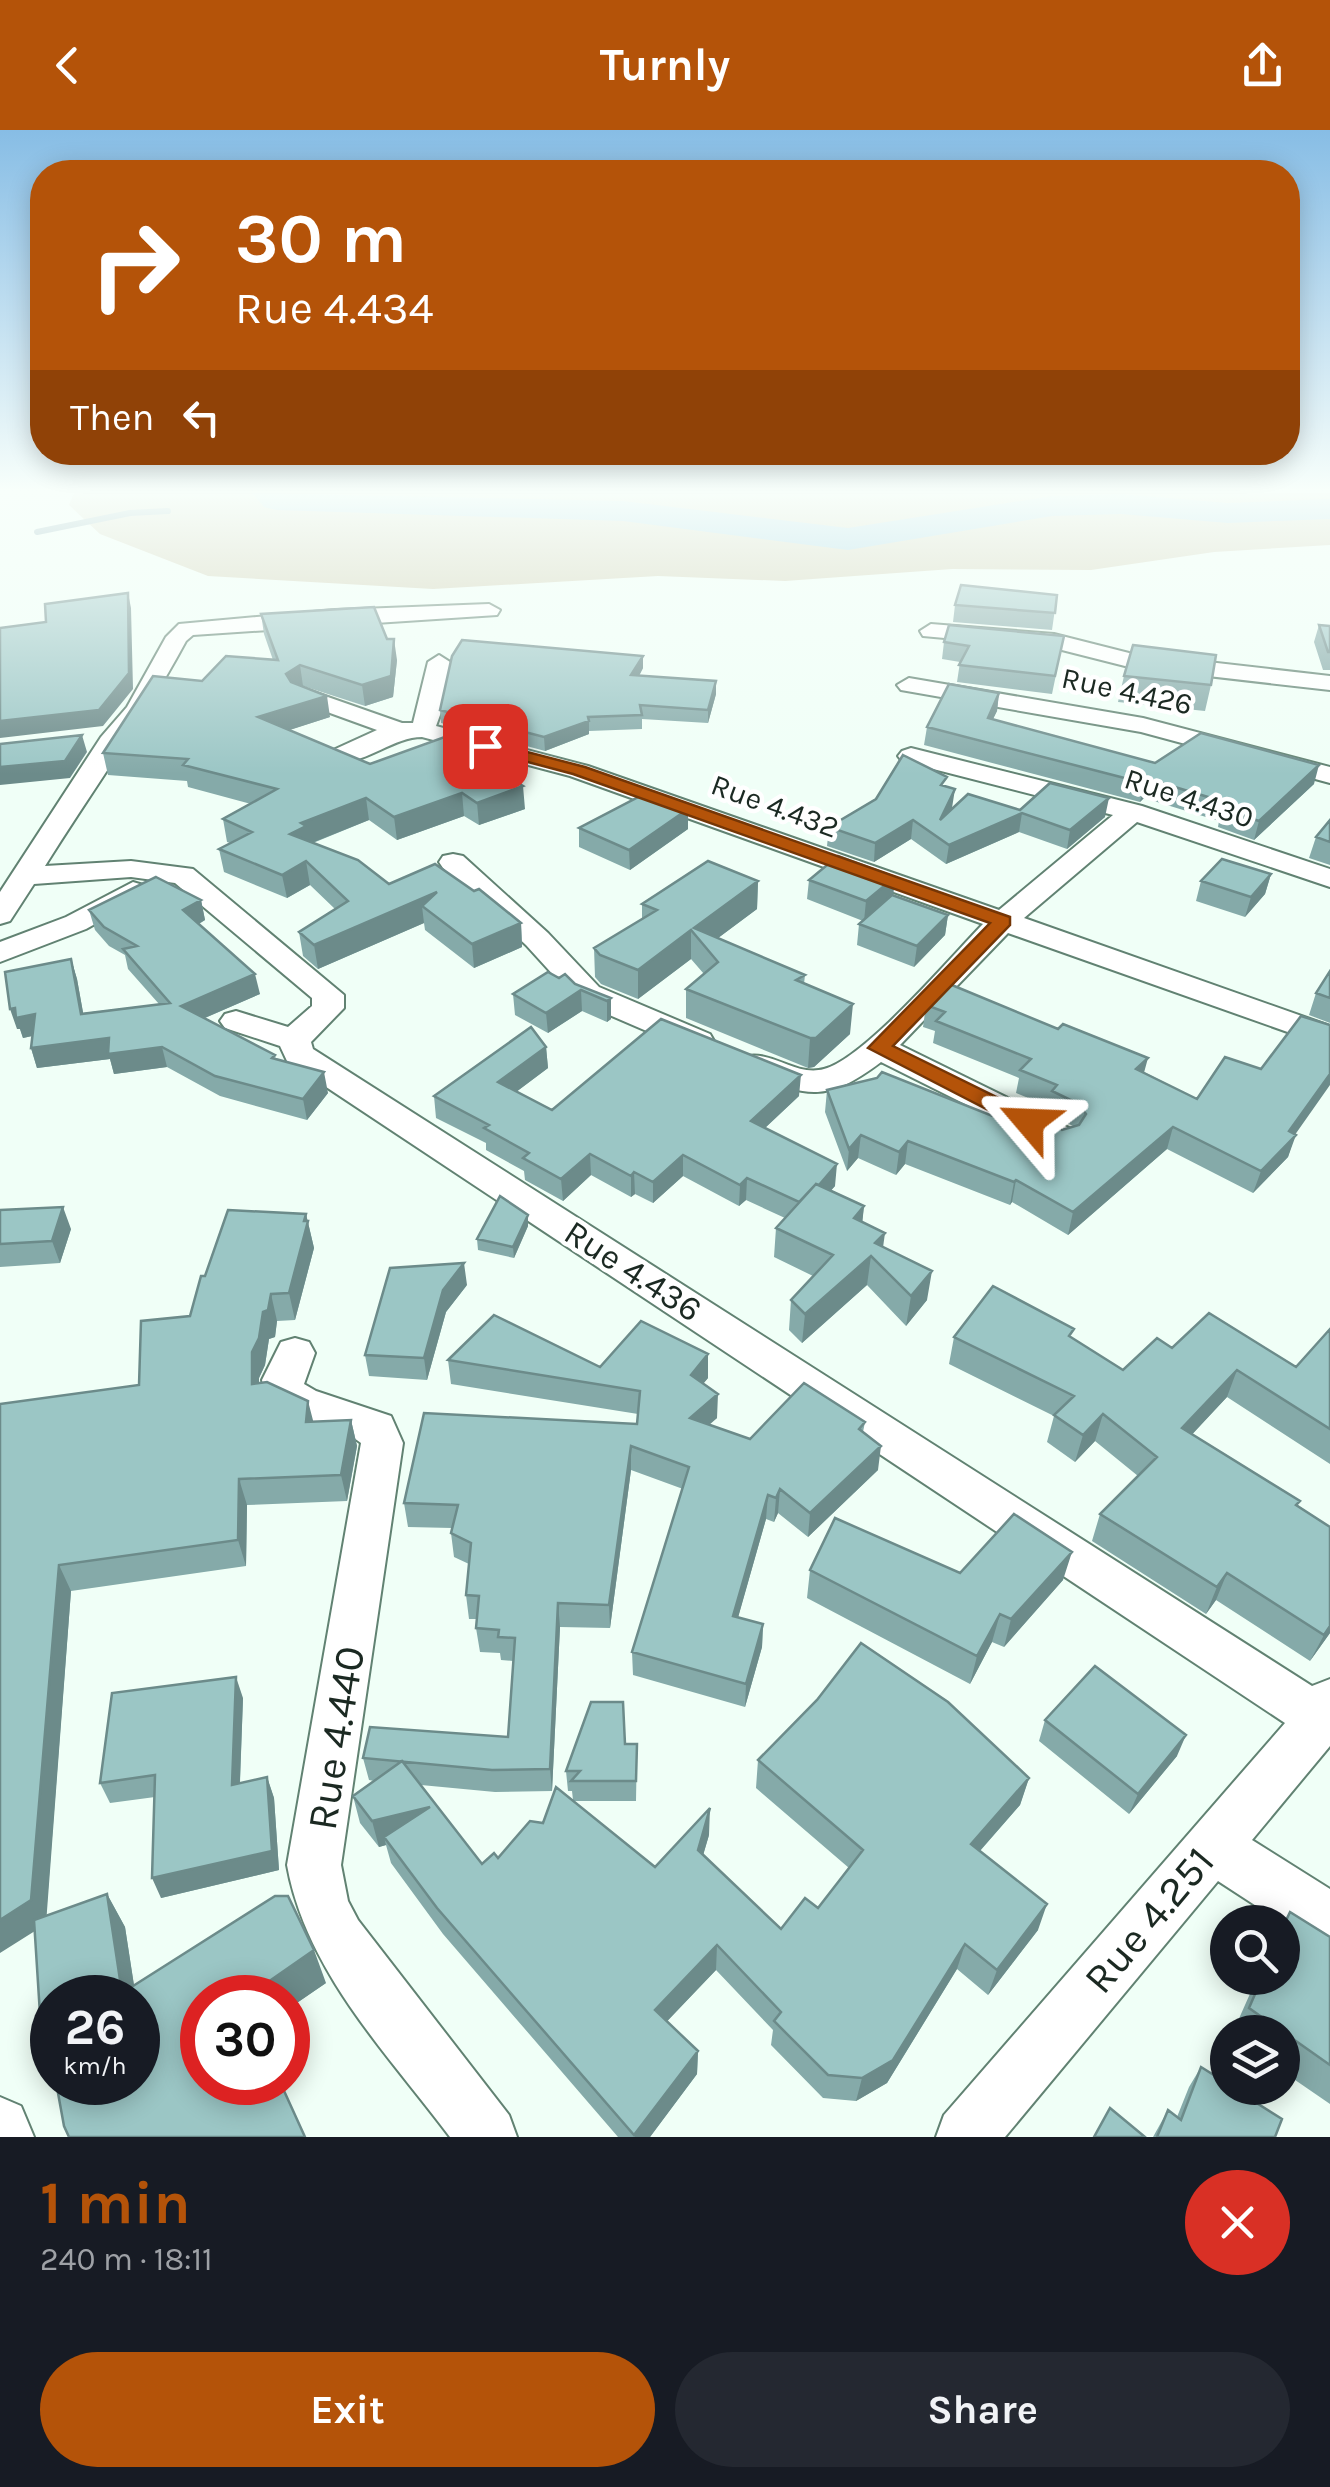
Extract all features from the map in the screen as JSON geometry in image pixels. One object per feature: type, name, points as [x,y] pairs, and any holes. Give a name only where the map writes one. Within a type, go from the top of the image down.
[{"type":"street","points":[[0,915],[114,737],[137,710],[177,637],[187,629],[335,616],[489,610]]},
{"type":"street","points":[[931,631],[1054,642],[1129,660],[1330,683]]},
{"type":"street","points":[[340,756],[410,730],[432,704],[439,662]]},
{"type":"street","name":"Rue 4.426","points":[[908,685],[1143,726],[1330,775]]},
{"type":"street","name":"Rue 4.432","points":[[305,696],[410,730],[579,771],[1330,1037]]},
{"type":"street","points":[[76,741],[114,737]]},
{"type":"street","name":"Rue 4.430","points":[[911,756],[1133,812],[1330,878]]},
{"type":"street","points":[[453,862],[537,939],[588,994],[608,1006],[804,1084],[838,1078],[879,1048],[1003,921],[1133,812]]},
{"type":"street","points":[[25,876],[162,870],[197,884],[328,996],[328,1008],[294,1040],[236,1021]]},
{"type":"street","points":[[0,954],[116,903],[162,870]]},
{"type":"street","name":"Rue 4.436","points":[[294,1040],[299,1054],[1325,1710]]},
{"type":"street","points":[[879,1048],[1059,1137]]},
{"type":"street","name":"Rue 4.440","points":[[295,1353],[282,1380],[285,1392],[302,1403],[376,1428],[382,1443],[314,1865],[322,1906],[338,1940],[487,2137]]},
{"type":"street","name":"Rue 4.251","points":[[966,2137],[1325,1710]]},
{"type":"street","points":[[1213,1846],[1330,1921]]},
{"type":"street","points":[[0,2127],[4,2137]]},
{"type":"shaded area","points":[[392,587],[474,587],[433,589]]},
{"type":"building","points":[[961,587],[1057,595],[1055,613],[955,605]]},
{"type":"building","points":[[128,593],[129,673],[99,710],[0,721],[0,628],[46,622],[45,604]]},
{"type":"building","points":[[374,607],[387,639],[394,639],[391,676],[362,685],[300,665],[286,674],[291,682],[327,696],[258,717],[370,764],[464,730],[509,742],[485,751],[503,762],[491,767],[523,786],[477,803],[462,793],[394,817],[366,798],[301,823],[306,826],[290,834],[358,860],[389,884],[435,864],[474,891],[479,889],[521,923],[472,944],[422,906],[437,892],[314,945],[299,932],[348,901],[306,861],[282,875],[219,849],[252,832],[223,819],[277,789],[183,765],[188,759],[103,753],[153,676],[202,681],[226,656],[278,660],[261,614]]},
{"type":"building","points":[[949,625],[1064,636],[1055,676],[959,665],[969,646],[944,642]]},
{"type":"building","points":[[1319,625],[1330,626],[1330,652],[1328,652]]},
{"type":"building","points":[[462,640],[643,656],[631,675],[716,681],[708,710],[640,705],[642,715],[588,717],[589,721],[544,737],[440,710],[452,656]]},
{"type":"building","points":[[1133,645],[1216,655],[1211,685],[1124,676]]},
{"type":"building","points":[[949,684],[999,693],[988,718],[1155,763],[1201,733],[1319,765],[1259,821],[1223,809],[1228,803],[1148,779],[1144,783],[927,727]]},
{"type":"building","points":[[82,735],[65,761],[0,767],[0,744]]},
{"type":"building","points":[[903,755],[947,777],[941,785],[955,789],[940,820],[968,794],[1020,810],[1050,783],[1109,798],[1070,830],[1022,813],[949,845],[913,820],[875,843],[829,827],[876,799]]},
{"type":"building","points":[[650,791],[688,809],[629,850],[579,828]]},
{"type":"building","points":[[1330,820],[1330,842],[1316,837]]},
{"type":"building","points":[[838,856],[895,877],[866,901],[809,880]]},
{"type":"building","points":[[1222,859],[1271,874],[1251,897],[1201,881]]},
{"type":"building","points":[[708,861],[758,881],[694,928],[805,975],[796,980],[853,1004],[816,1038],[686,989],[718,962],[691,930],[638,970],[600,955],[594,948],[657,910],[642,904]]},
{"type":"building","points":[[156,877],[201,900],[183,910],[255,974],[181,1006],[275,1055],[272,1058],[324,1072],[303,1099],[215,1076],[162,1047],[108,1054],[109,1038],[31,1048],[35,1014],[16,1018],[15,1008],[10,1009],[5,972],[71,959],[81,1014],[170,1003],[123,949],[137,946],[104,927],[89,910]]},
{"type":"building","points":[[892,895],[948,915],[917,946],[859,924]]},
{"type":"building","points":[[1330,971],[1330,998],[1316,993]]},
{"type":"building","points":[[548,972],[559,978],[565,974],[575,984],[611,998],[607,1001],[581,990],[546,1013],[513,994]]},
{"type":"building","points":[[947,983],[1058,1029],[1063,1024],[1148,1058],[1136,1069],[1197,1099],[1225,1057],[1261,1069],[1301,1016],[1330,1025],[1330,1074],[1289,1131],[1296,1135],[1261,1171],[1173,1127],[1073,1212],[1016,1180],[908,1141],[899,1152],[861,1135],[849,1149],[827,1090],[877,1078],[882,1072],[1020,1127],[1031,1114],[1062,1130],[1079,1125],[1086,1114],[1079,1104],[1052,1091],[1057,1085],[1020,1070],[1031,1059],[936,1021],[945,1012],[926,1005]]},
{"type":"building","points":[[661,1019],[801,1075],[751,1121],[837,1164],[799,1202],[747,1178],[740,1185],[683,1155],[653,1182],[634,1172],[631,1176],[590,1154],[561,1179],[523,1158],[529,1153],[484,1128],[489,1125],[434,1096],[531,1027],[546,1047],[498,1082],[552,1110]]},
{"type":"building","points":[[816,1184],[864,1206],[854,1218],[885,1233],[875,1243],[932,1271],[911,1296],[871,1256],[805,1314],[791,1300],[833,1255],[776,1228]]},
{"type":"building","points":[[500,1196],[528,1215],[513,1247],[477,1239]]},
{"type":"building","points":[[63,1207],[52,1241],[0,1244],[0,1210]]},
{"type":"building","points":[[228,1210],[306,1214],[304,1221],[308,1221],[289,1293],[271,1294],[268,1310],[263,1312],[259,1338],[252,1352],[252,1384],[267,1382],[308,1401],[306,1422],[351,1420],[341,1475],[239,1479],[238,1540],[59,1565],[31,1900],[0,1920],[0,1404],[139,1385],[141,1321],[190,1316],[201,1276],[205,1276]]},
{"type":"building","points":[[464,1263],[443,1290],[424,1358],[365,1355],[390,1268]]},
{"type":"building","points":[[993,1286],[1074,1329],[1069,1336],[1123,1370],[1157,1338],[1172,1348],[1209,1313],[1296,1367],[1330,1329],[1330,1429],[1237,1370],[1182,1428],[1300,1501],[1296,1505],[1330,1527],[1330,1626],[1324,1635],[1227,1573],[1217,1587],[1100,1514],[1157,1457],[1103,1414],[1083,1435],[1054,1415],[1074,1396],[954,1337]]},
{"type":"building","points":[[494,1315],[600,1367],[641,1321],[708,1354],[691,1375],[718,1394],[690,1418],[750,1439],[804,1383],[865,1422],[859,1429],[881,1446],[810,1513],[780,1489],[776,1498],[768,1495],[733,1616],[763,1624],[746,1684],[632,1652],[689,1467],[631,1446],[609,1605],[558,1603],[550,1769],[492,1770],[363,1758],[370,1727],[508,1737],[515,1638],[498,1637],[499,1630],[476,1628],[479,1596],[466,1595],[471,1543],[451,1533],[458,1505],[404,1503],[424,1413],[637,1424],[640,1391],[448,1360]]},
{"type":"building","points":[[1014,1514],[1072,1552],[1011,1619],[1000,1614],[977,1656],[810,1570],[835,1518],[960,1573]]},
{"type":"building","points":[[861,1643],[948,1702],[1029,1778],[971,1844],[1047,1904],[997,1970],[965,1944],[893,2060],[862,2078],[828,2075],[774,2021],[781,2012],[717,1945],[655,2010],[698,2051],[634,2135],[437,1908],[384,1837],[430,1807],[372,1821],[353,1796],[402,1761],[482,1864],[494,1853],[498,1858],[530,1821],[543,1823],[556,1787],[655,1867],[710,1808],[698,1850],[781,1929],[805,1898],[818,1908],[863,1850],[758,1760],[817,1700]]},
{"type":"building","points":[[1095,1666],[1186,1735],[1138,1794],[1045,1720]]},
{"type":"building","points":[[236,1677],[232,1785],[267,1777],[272,1851],[152,1878],[155,1775],[100,1783],[112,1693]]},
{"type":"building","points":[[591,1702],[623,1702],[625,1744],[637,1744],[636,1781],[571,1781],[580,1771],[566,1771]]},
{"type":"building","points":[[107,1894],[119,1975],[38,1975],[34,1920]]},
{"type":"building","points":[[275,1896],[288,1896],[314,1950],[278,1975],[180,1975],[180,2105],[290,2105],[305,2137],[69,2137],[60,2105],[160,2105],[160,1975],[150,1975]]},
{"type":"building","points":[[1300,1918],[1330,1937],[1330,2065],[1300,2044],[1300,2015],[1259,2015],[1249,2008],[1255,1995],[1300,1995]]},
{"type":"building","points":[[1201,2067],[1210,2073],[1210,2105],[1260,2105],[1282,2119],[1275,2137],[1157,2137],[1168,2110],[1181,2120]]},
{"type":"building","points":[[1110,2108],[1145,2137],[1094,2137]]},
{"type":"route","points":[[485,746],[579,771],[1003,921],[879,1048],[1029,1122]]}]
